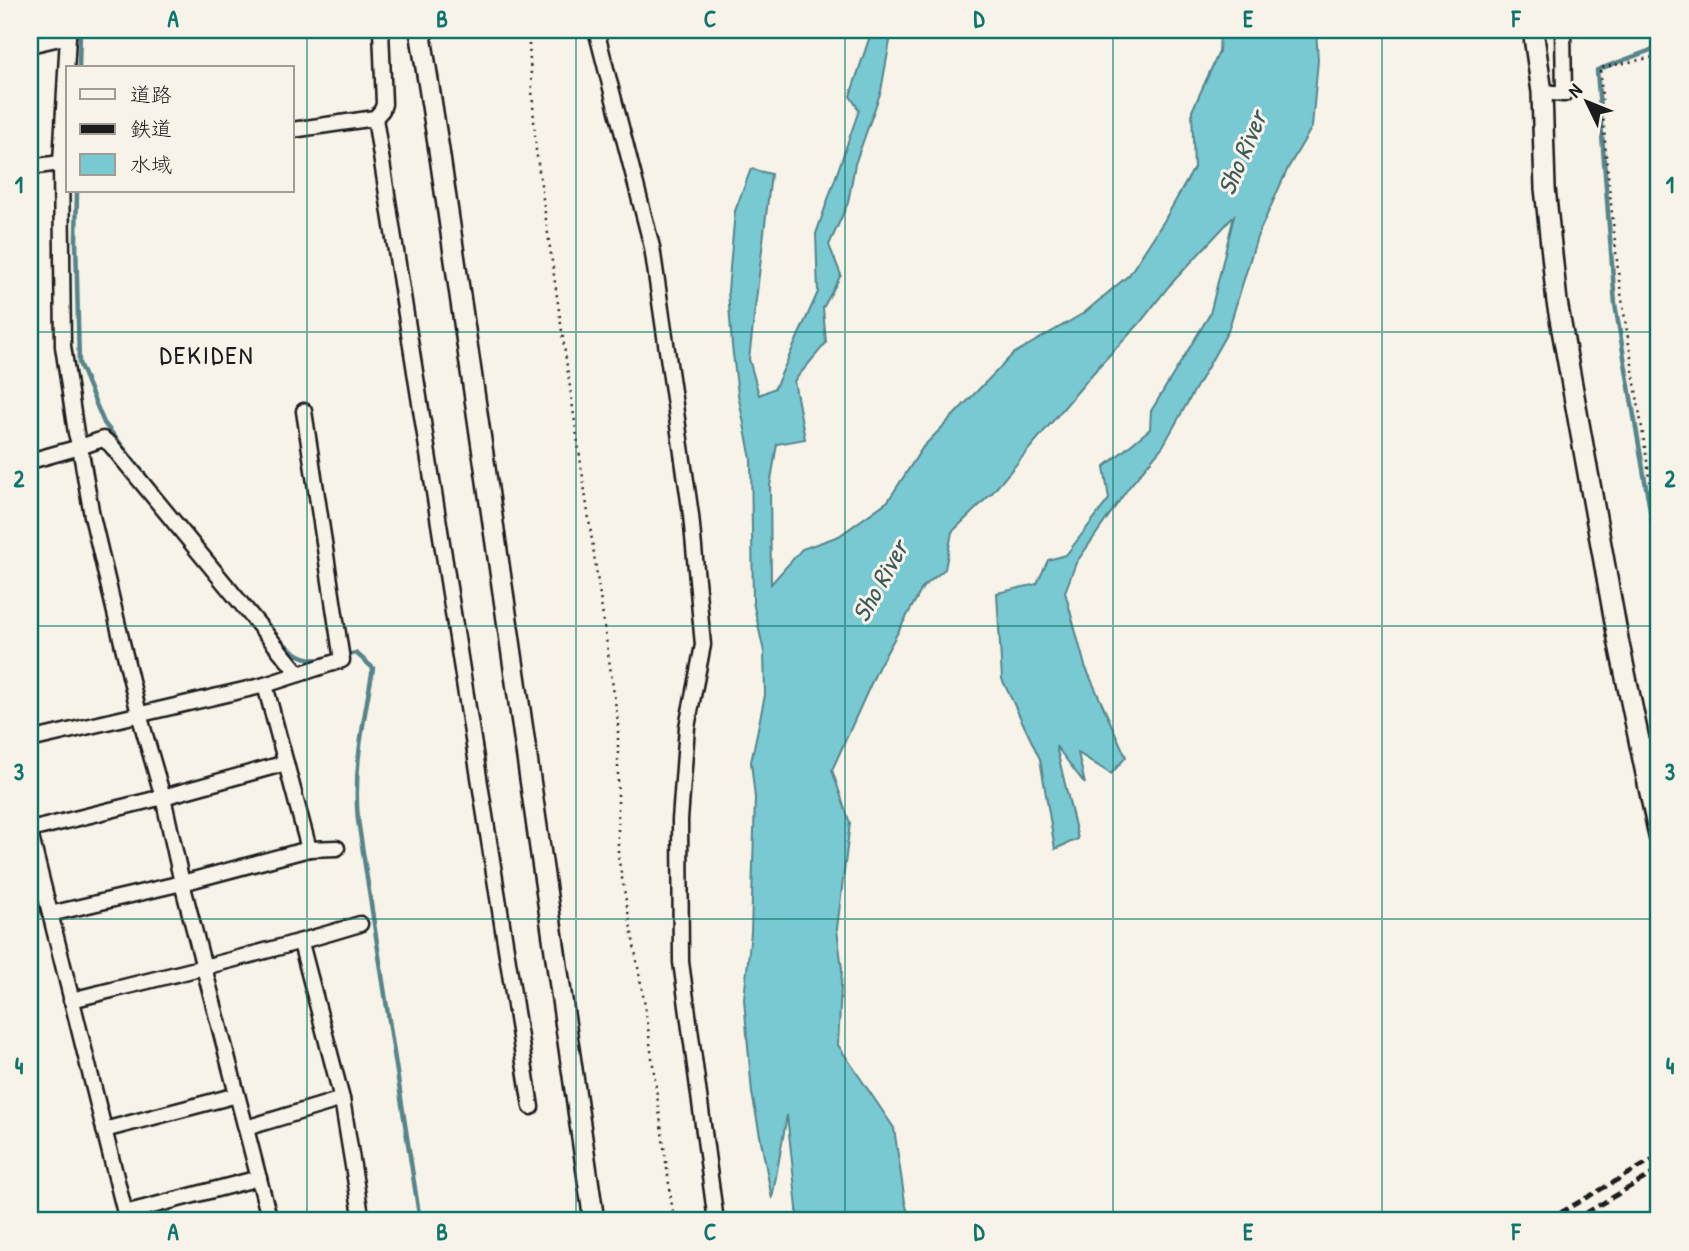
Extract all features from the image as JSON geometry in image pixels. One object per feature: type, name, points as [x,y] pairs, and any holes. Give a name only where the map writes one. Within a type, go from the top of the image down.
[{"type":"street","points":[[294,130],[375,118],[382,110],[381,30]]},
{"type":"street","points":[[420,30],[594,1221]]},
{"type":"street","points":[[596,30],[652,247],[693,541],[703,645],[687,727],[681,806],[681,962],[716,1221]]},
{"type":"street","points":[[1533,30],[1542,92],[1545,188],[1557,302],[1619,644],[1659,836]]},
{"type":"street","points":[[1542,92],[1564,94],[1563,30]]},
{"type":"street","points":[[30,45],[68,33],[67,66]]},
{"type":"street","points":[[66,98],[63,346],[76,433],[92,516],[139,714],[163,797],[182,883],[270,1221]]},
{"type":"street","points":[[375,118],[531,1107]]},
{"type":"street","points":[[30,167],[64,162]]},
{"type":"street","points":[[30,740],[265,685],[342,660],[304,411]]},
{"type":"street","points":[[30,461],[103,439],[110,444],[299,674]]},
{"type":"street","points":[[265,685],[309,849]]},
{"type":"street","points":[[259,1178],[126,1217],[30,832],[286,763]]},
{"type":"street","points":[[50,914],[309,849],[337,848]]},
{"type":"street","points":[[71,1000],[301,943],[360,924]]},
{"type":"street","points":[[301,943],[342,1099],[362,1221]]},
{"type":"street","points":[[104,1130],[237,1095]]},
{"type":"street","points":[[246,1128],[342,1099]]},
{"type":"path","points":[[528,30],[536,150],[618,722],[618,856],[645,1006],[674,1221]]},
{"type":"path","points":[[1659,56],[1600,68],[1619,280],[1659,538]]},
{"type":"water","name":"Sho River","points":[[872,30],[892,30],[881,91],[855,164],[848,203],[829,245],[841,275],[823,308],[826,343],[794,381],[805,439],[777,444],[770,486],[771,584],[802,549],[839,536],[888,501],[923,447],[1013,354],[1084,313],[1129,275],[1194,168],[1192,111],[1219,52],[1220,30],[1316,30],[1318,60],[1312,127],[1288,168],[1257,237],[1228,331],[1163,446],[1129,487],[1076,563],[1065,592],[1085,666],[1126,757],[1111,774],[1078,753],[1085,784],[1056,746],[1078,839],[1055,849],[1040,759],[1002,679],[997,593],[1037,584],[1048,560],[1066,555],[1109,499],[1104,467],[1150,429],[1151,411],[1210,314],[1234,216],[1169,286],[992,493],[952,532],[945,569],[923,587],[878,668],[832,770],[850,823],[837,929],[842,969],[838,1045],[894,1128],[910,1221],[797,1221],[787,1115],[772,1199],[752,1093],[744,999],[751,932],[755,798],[751,762],[765,695],[764,652],[753,602],[751,459],[738,394],[728,291],[735,211],[751,169],[771,174],[749,359],[759,395],[775,388],[818,292],[816,234],[859,110],[850,96]]},
{"type":"waterway","points":[[79,66],[80,30]]},
{"type":"waterway","points":[[1659,47],[1597,70],[1615,304],[1659,563]]},
{"type":"waterway","points":[[77,192],[79,363],[104,423],[159,493]]},
{"type":"waterway","points":[[276,636],[303,657],[325,659]]},
{"type":"waterway","points":[[344,656],[356,653],[373,668],[358,763],[358,820],[420,1221]]},
{"type":"railway","points":[[1546,1221],[1659,1156]]},
{"type":"railway","points":[[1572,1221],[1659,1170]]},
{"type":"district","name":"DEKIDEN","points":[[207,355]]}]
